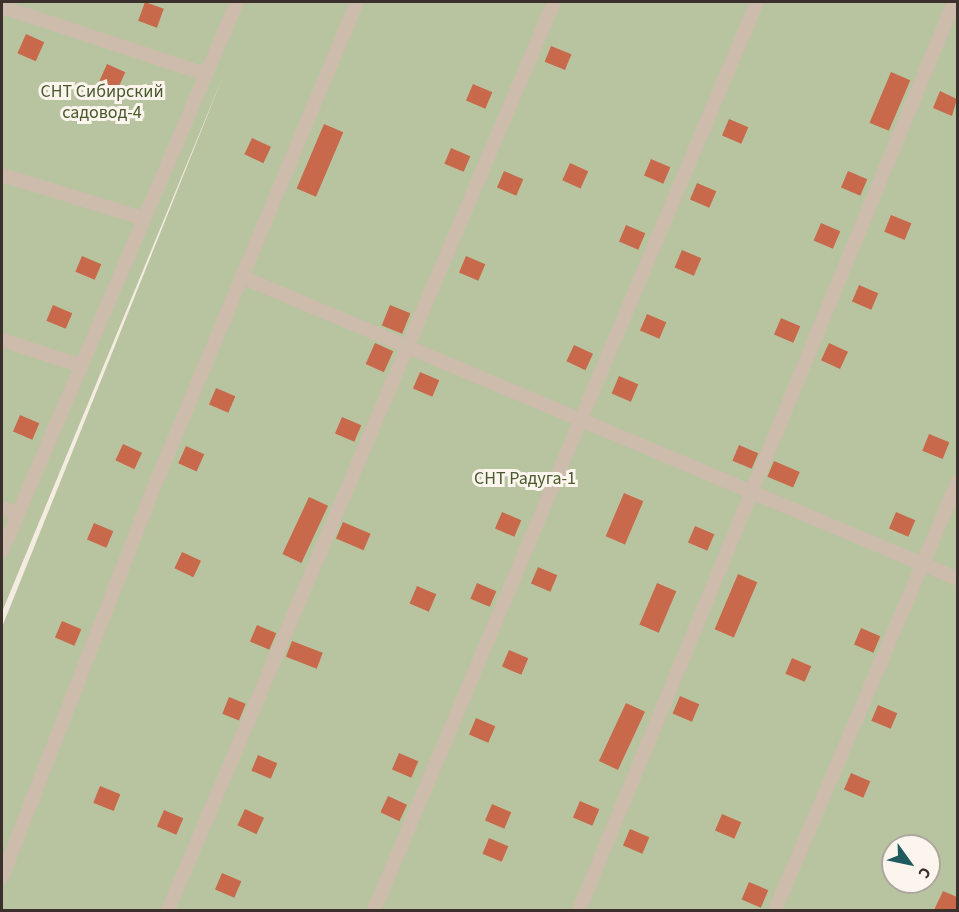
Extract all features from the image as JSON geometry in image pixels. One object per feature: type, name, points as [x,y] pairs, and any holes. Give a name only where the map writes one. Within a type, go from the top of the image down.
[{"type":"lane","points":[[2,551],[79,365],[237,2]]},
{"type":"lane","points":[[2,878],[242,277],[357,2]]},
{"type":"lane","points":[[168,910],[554,2]]},
{"type":"lane","points":[[374,910],[757,2]]},
{"type":"lane","points":[[579,910],[954,2]]},
{"type":"lane","points":[[2,7],[206,74]]},
{"type":"lane","points":[[2,175],[143,218]]},
{"type":"lane","points":[[242,277],[957,579]]},
{"type":"lane","points":[[2,340],[79,365]]},
{"type":"lane","points":[[775,910],[957,481]]},
{"type":"lane","points":[[2,508],[17,514]]},
{"type":"green space","name":"СНТ Радуга-1","points":[[2,2],[957,2],[957,910],[2,910],[2,627],[224,74],[2,612]]},
{"type":"building","points":[[145,2],[164,9],[157,28],[138,21]]},
{"type":"building","points":[[26,34],[44,42],[36,61],[17,53]]},
{"type":"building","points":[[551,46],[571,54],[565,70],[545,62]]},
{"type":"building","points":[[107,64],[125,72],[117,91],[98,83]]},
{"type":"building","points":[[891,72],[910,80],[889,131],[870,123]]},
{"type":"building","points":[[473,84],[492,92],[485,109],[466,101]]},
{"type":"building","points":[[940,91],[957,99],[952,116],[933,108]]},
{"type":"building","points":[[729,119],[748,127],[741,144],[722,136]]},
{"type":"building","points":[[324,124],[343,132],[316,197],[297,188]]},
{"type":"building","points":[[252,138],[271,147],[263,163],[244,154]]},
{"type":"building","points":[[451,148],[470,156],[464,172],[444,164]]},
{"type":"building","points":[[651,159],[670,167],[663,184],[644,176]]},
{"type":"building","points":[[570,163],[588,171],[581,188],[562,180]]},
{"type":"building","points":[[504,171],[523,179],[516,196],[497,188]]},
{"type":"building","points":[[848,171],[867,179],[860,196],[841,188]]},
{"type":"building","points":[[697,183],[716,191],[709,208],[690,200]]},
{"type":"building","points":[[891,215],[911,223],[905,240],[884,232]]},
{"type":"building","points":[[821,223],[840,231],[833,249],[814,240]]},
{"type":"building","points":[[626,225],[645,233],[638,250],[619,242]]},
{"type":"building","points":[[682,250],[701,258],[694,276],[675,267]]},
{"type":"building","points":[[82,256],[101,264],[95,280],[75,272]]},
{"type":"building","points":[[466,256],[485,264],[478,281],[459,273]]},
{"type":"building","points":[[859,285],[878,293],[871,310],[852,302]]},
{"type":"building","points":[[53,305],[72,313],[66,329],[46,321]]},
{"type":"building","points":[[390,305],[410,313],[402,334],[382,325]]},
{"type":"building","points":[[647,314],[666,322],[659,339],[640,331]]},
{"type":"building","points":[[781,318],[800,326],[793,343],[774,335]]},
{"type":"building","points":[[375,343],[393,351],[384,372],[366,364]]},
{"type":"building","points":[[829,343],[848,352],[840,369],[821,360]]},
{"type":"building","points":[[574,345],[593,354],[585,370],[566,361]]},
{"type":"building","points":[[420,372],[439,380],[432,397],[413,389]]},
{"type":"building","points":[[619,376],[638,384],[631,402],[612,393]]},
{"type":"building","points":[[216,388],[235,396],[228,413],[209,405]]},
{"type":"building","points":[[20,415],[39,423],[32,440],[13,432]]},
{"type":"building","points":[[342,417],[361,425],[354,442],[335,434]]},
{"type":"building","points":[[929,434],[949,442],[943,459],[922,451]]},
{"type":"building","points":[[123,444],[142,453],[134,469],[115,460]]},
{"type":"building","points":[[739,445],[758,453],[752,469],[732,461]]},
{"type":"building","points":[[186,446],[204,454],[197,471],[178,463]]},
{"type":"building","points":[[774,461],[800,472],[793,488],[767,477]]},
{"type":"building","points":[[624,493],[643,501],[625,544],[606,536]]},
{"type":"building","points":[[309,497],[328,506],[301,563],[282,554]]},
{"type":"building","points":[[502,512],[521,520],[514,537],[495,529]]},
{"type":"building","points":[[896,512],[915,520],[908,537],[889,529]]},
{"type":"building","points":[[343,522],[371,534],[364,550],[336,539]]},
{"type":"building","points":[[94,523],[113,531],[106,548],[87,540]]},
{"type":"building","points":[[695,526],[714,534],[707,551],[688,543]]},
{"type":"building","points":[[182,552],[201,561],[193,577],[174,568]]},
{"type":"building","points":[[538,567],[557,575],[550,592],[531,584]]},
{"type":"building","points":[[738,574],[757,582],[734,637],[715,629]]},
{"type":"building","points":[[477,583],[496,591],[490,607],[470,599]]},
{"type":"building","points":[[657,583],[676,591],[659,633],[639,624]]},
{"type":"building","points":[[417,586],[436,594],[429,612],[410,603]]},
{"type":"building","points":[[62,621],[81,629],[74,646],[55,638]]},
{"type":"building","points":[[257,625],[276,633],[269,650],[250,642]]},
{"type":"building","points":[[861,628],[880,636],[873,653],[854,645]]},
{"type":"building","points":[[292,641],[323,653],[317,669],[286,657]]},
{"type":"building","points":[[509,650],[528,658],[521,675],[502,667]]},
{"type":"building","points":[[792,658],[811,666],[805,682],[785,674]]},
{"type":"building","points":[[680,696],[699,704],[692,722],[673,713]]},
{"type":"building","points":[[229,697],[246,704],[239,720],[222,714]]},
{"type":"building","points":[[626,703],[645,712],[618,770],[599,761]]},
{"type":"building","points":[[878,705],[897,713],[891,729],[871,721]]},
{"type":"building","points":[[476,718],[495,726],[488,743],[469,735]]},
{"type":"building","points":[[399,753],[418,761],[411,778],[392,770]]},
{"type":"building","points":[[258,755],[277,763],[271,779],[251,771]]},
{"type":"building","points":[[851,773],[870,781],[863,798],[844,790]]},
{"type":"building","points":[[100,786],[120,794],[114,811],[93,803]]},
{"type":"building","points":[[388,796],[407,805],[399,821],[380,812]]},
{"type":"building","points":[[580,801],[599,809],[592,826],[573,818]]},
{"type":"building","points":[[492,804],[511,812],[504,829],[485,821]]},
{"type":"building","points":[[245,809],[264,818],[256,834],[237,825]]},
{"type":"building","points":[[164,810],[183,818],[176,835],[157,827]]},
{"type":"building","points":[[722,814],[741,822],[734,839],[715,831]]},
{"type":"building","points":[[630,829],[649,837],[642,854],[623,846]]},
{"type":"building","points":[[489,838],[508,846],[502,862],[482,854]]},
{"type":"building","points":[[222,873],[241,881],[234,898],[215,890]]},
{"type":"building","points":[[749,882],[768,890],[761,908],[742,899]]},
{"type":"building","points":[[943,891],[957,897],[957,910],[934,910]]},
{"type":"park label","name":"СНТ Сибирский садовод-4","points":[[102,103]]}]
